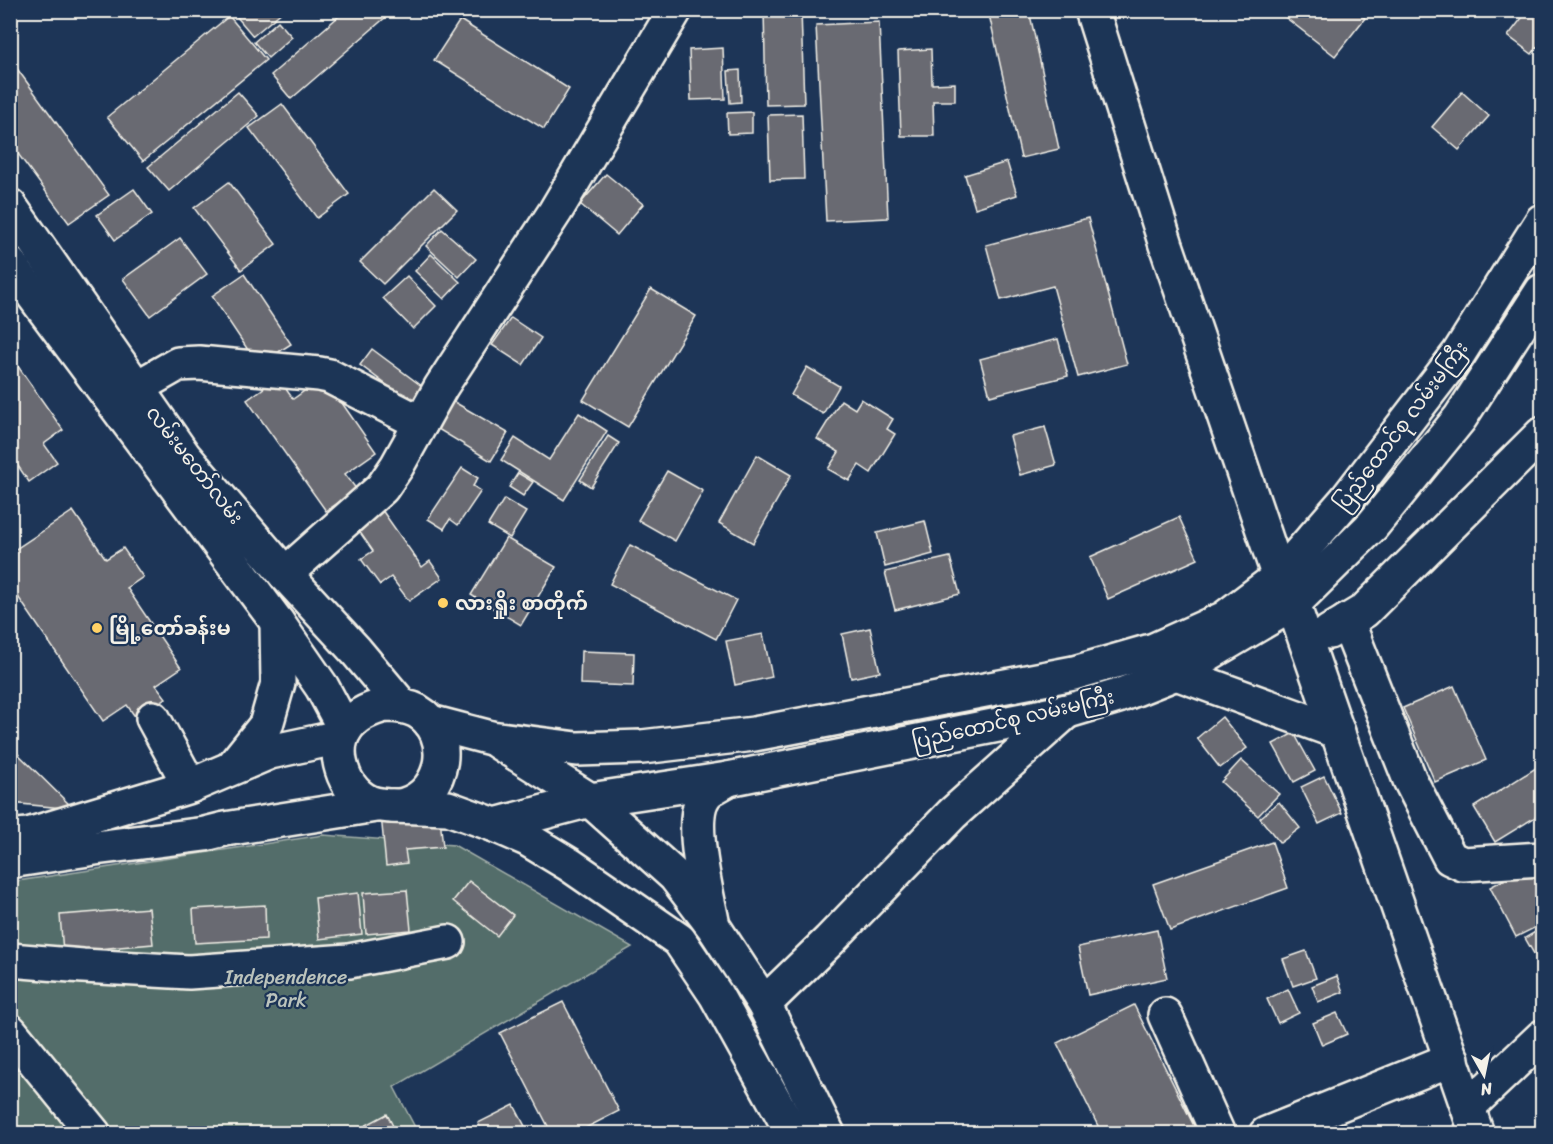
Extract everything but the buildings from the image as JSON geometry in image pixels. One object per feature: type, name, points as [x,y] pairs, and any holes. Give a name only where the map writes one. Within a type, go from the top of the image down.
[{"type":"main road","points":[[285,574],[382,488],[397,466],[441,387],[555,212],[675,10]]},
{"type":"main road","points":[[1092,10],[1166,245],[1473,1120]]},
{"type":"main road","name":"လမ်းမတော်လမ်း","points":[[10,207],[184,456],[402,706]]},
{"type":"main road","name":"ပြည်ထောင်စု လမ်းမကြီး","points":[[430,722],[491,738],[577,748],[653,746],[754,734],[1074,673],[1154,650],[1286,590],[1347,500],[1459,353],[1542,221]]},
{"type":"main road","name":"လမ်းမတော်လမ်း","points":[[10,264],[277,622],[322,687],[342,734]]},
{"type":"main road","name":"ပြည်ထောင်စု လမ်းမကြီး","points":[[495,825],[590,800],[728,779],[1068,711],[1118,696],[1176,673],[1372,526],[1460,418],[1542,291]]},
{"type":"main road","points":[[136,388],[178,364],[199,363],[319,374],[329,376],[421,423]]},
{"type":"main road","points":[[1306,644],[1364,611],[1542,434]]},
{"type":"main road","points":[[1347,621],[1410,780],[1450,858],[1463,864],[1542,859]]},
{"type":"main road","points":[[231,769],[266,725],[278,683],[277,622]]},
{"type":"main road","points":[[1176,673],[1338,732]]},
{"type":"main road","points":[[10,837],[28,836],[190,786],[270,752],[342,734],[356,718],[369,709],[386,705],[402,706],[417,712],[430,722],[439,737],[442,754],[440,771],[432,786],[419,798],[403,805],[384,805],[205,834],[10,861]]},
{"type":"main road","points":[[764,1004],[829,941],[952,814],[1068,711]]},
{"type":"main road","points":[[153,718],[190,786]]},
{"type":"main road","points":[[342,734],[340,766],[347,783],[360,796],[384,805],[448,808],[527,839],[570,865],[679,939],[716,995],[793,1134]]},
{"type":"main road","points":[[491,738],[590,800],[675,876],[713,926],[764,1004],[828,1134]]},
{"type":"main road","points":[[713,926],[699,850],[697,816],[705,795],[728,779]]},
{"type":"main road","points":[[10,960],[189,972],[349,961],[448,942]]},
{"type":"main road","points":[[1165,1015],[1218,1134]]},
{"type":"main road","points":[[10,1031],[94,1134]]},
{"type":"main road","points":[[1473,1120],[1542,1037]]},
{"type":"main road","points":[[1266,1134],[1452,1059]]},
{"type":"green space","name":"Independence Park","points":[[323,835],[454,845],[632,947],[394,1087],[418,1133],[11,1134],[11,882]]},
{"type":"place","name":"လားရှိုး စာတိုက်","points":[[443,603]]},
{"type":"place","name":"မြို့တော်ခန်းမ","points":[[97,628]]}]
